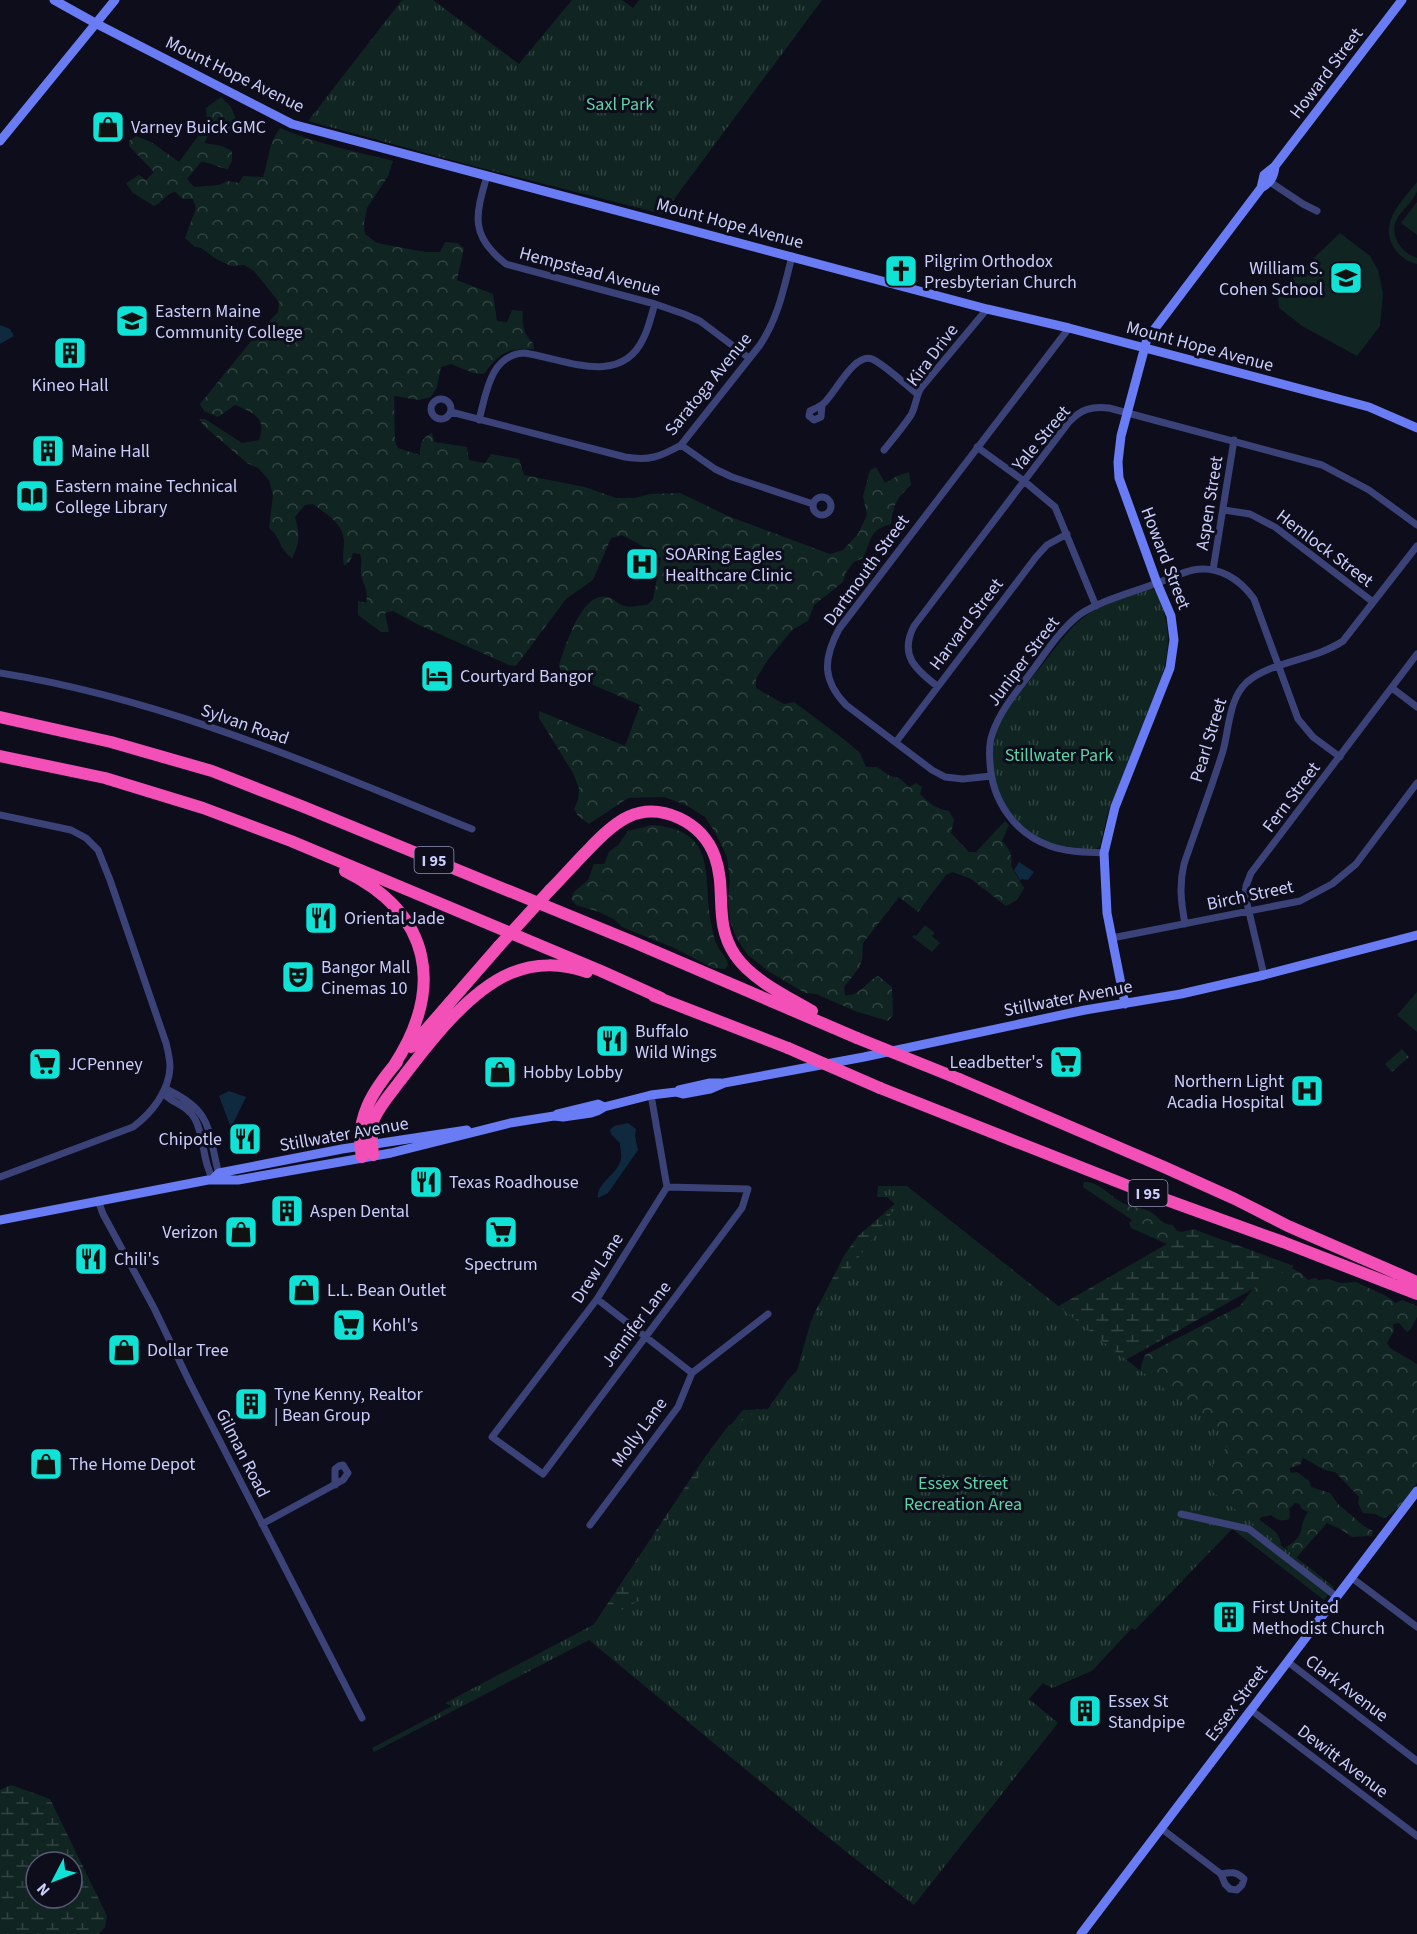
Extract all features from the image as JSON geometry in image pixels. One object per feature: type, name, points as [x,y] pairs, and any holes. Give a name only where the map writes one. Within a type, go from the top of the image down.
[{"type":"highway","name":"I 95","points":[[0,717],[111,742],[212,771],[315,811],[1144,1158],[1236,1199],[1327,1244],[1417,1282]]},
{"type":"highway","name":"I 95","points":[[0,756],[105,778],[203,808],[291,841],[880,1088],[1131,1187],[1417,1294]]},
{"type":"highway","points":[[393,1067],[499,946],[606,831],[624,818],[650,812],[684,820],[702,834],[710,846],[716,858],[724,932],[736,956],[757,977],[857,1038]]},
{"type":"highway","points":[[232,819],[352,874],[385,896],[402,914],[415,938],[424,980],[420,1014],[409,1041],[363,1113],[359,1128],[367,1151]]},
{"type":"highway","points":[[367,1151],[379,1109],[415,1061],[469,1001],[496,980],[513,972],[533,967],[561,966],[585,971],[661,998]]},
{"type":"street","name":"Mount Hope Avenue","points":[[54,0],[292,124],[987,309],[1369,406],[1417,428]]},
{"type":"street","points":[[0,141],[116,0]]},
{"type":"street","name":"Howard Street","points":[[1261,188],[1264,175],[1275,166],[1402,0]]},
{"type":"street","name":"Howard Street","points":[[1125,1004],[1107,913],[1104,853],[1114,807],[1170,668],[1173,653],[1173,629],[1171,616],[1119,478],[1119,449],[1147,339],[1261,188],[1270,182],[1275,173],[1275,166]]},
{"type":"street","name":"Hempstead Avenue","points":[[487,177],[477,225],[489,248],[502,260],[517,268],[655,303],[700,321],[749,357]]},
{"type":"street","points":[[1270,182],[1317,211]]},
{"type":"street","name":"Saratoga Avenue","points":[[451,412],[639,460],[652,459],[666,453],[681,445],[771,329],[783,296],[792,256]]},
{"type":"street","points":[[479,420],[490,379],[497,366],[504,360],[524,353],[591,367],[615,365],[632,354],[639,346],[655,303]]},
{"type":"street","name":"Kira Drive","points":[[884,450],[910,416],[917,394],[987,309]]},
{"type":"street","name":"Dartmouth Street","points":[[991,776],[963,779],[945,777],[932,770],[846,705],[835,693],[826,669],[828,655],[839,629],[1068,328]]},
{"type":"street","points":[[822,405],[852,367],[865,358],[875,360],[917,394]]},
{"type":"street","name":"Yale Street","points":[[937,686],[920,673],[909,658],[910,634],[914,626],[1078,413],[1089,408],[1098,407],[1127,412],[1304,459],[1339,473],[1369,490],[1417,525]]},
{"type":"street","name":"Aspen Street","points":[[1213,570],[1234,440]]},
{"type":"street","points":[[681,445],[715,469],[732,477],[813,504]]},
{"type":"street","points":[[977,447],[1055,507],[1096,606]]},
{"type":"street","name":"Hemlock Street","points":[[1224,510],[1250,514],[1275,527],[1373,602]]},
{"type":"street","name":"Harvard Street","points":[[896,742],[1041,550],[1067,534]]},
{"type":"street","name":"Pearl Street","points":[[1185,924],[1180,896],[1180,880],[1223,751],[1238,693],[1247,682],[1259,674],[1338,645],[1352,632],[1417,546]]},
{"type":"street","name":"Juniper Street","points":[[1104,853],[1058,848],[1038,840],[1010,817],[1000,804],[991,776],[990,741],[998,719],[1062,632],[1079,615],[1096,606],[1190,570],[1213,570]]},
{"type":"street","points":[[1213,570],[1235,579],[1249,591],[1254,599],[1298,719],[1305,730],[1340,757]]},
{"type":"street","name":"Fern Street","points":[[1264,975],[1245,895],[1251,873],[1417,654]]},
{"type":"street","name":"Sylvan Road","points":[[0,674],[123,700],[202,723],[289,755],[472,829]]},
{"type":"street","points":[[1392,688],[1417,707]]},
{"type":"street","name":"Birch Street","points":[[1112,938],[1300,901],[1332,884],[1356,864],[1417,783]]},
{"type":"street","points":[[0,814],[71,830],[86,838],[98,850],[166,1043],[170,1067],[168,1082],[163,1092],[152,1109],[133,1127],[0,1177]]},
{"type":"street","name":"Stillwater Avenue","points":[[0,1220],[367,1151],[393,1142],[468,1129],[484,1129],[554,1116],[561,1112],[598,1104],[604,1107],[651,1095],[676,1092],[683,1088],[724,1083],[864,1057],[1264,975],[1417,935]]},
{"type":"street","points":[[163,1092],[168,1090],[186,1099],[198,1110],[209,1130],[218,1178]]},
{"type":"street","points":[[651,1095],[667,1187]]},
{"type":"street","name":"Jennifer Lane","points":[[543,1474],[742,1208],[748,1189],[667,1187]]},
{"type":"street","name":"Drew Lane","points":[[543,1474],[492,1437],[597,1299],[667,1187]]},
{"type":"street","name":"Gilman Road","points":[[98,1200],[103,1214],[146,1293],[362,1718]]},
{"type":"street","points":[[597,1299],[692,1373]]},
{"type":"street","name":"Molly Lane","points":[[590,1525],[678,1407],[692,1373],[768,1314]]},
{"type":"street","points":[[262,1524],[335,1485]]},
{"type":"street","name":"Essex Street","points":[[1082,1934],[1417,1491]]},
{"type":"street","points":[[1181,1514],[1249,1529],[1337,1597]]},
{"type":"street","points":[[1352,1578],[1417,1628]]},
{"type":"street","name":"Clark Avenue","points":[[1288,1662],[1417,1761]]},
{"type":"street","name":"Dewitt Avenue","points":[[1251,1710],[1417,1836]]},
{"type":"street","points":[[1162,1829],[1221,1874]]},
{"type":"green space","name":"Saxl Park","points":[[402,0],[433,0],[519,64],[572,0],[622,0],[633,8],[639,0],[822,0],[663,214],[308,121]]},
{"type":"green space","points":[[221,97],[231,107],[241,132],[210,132],[204,143],[222,146],[232,151],[232,161],[228,169],[201,162],[187,179],[194,187],[219,185],[228,181],[239,183],[243,176],[263,177],[271,146],[280,128],[322,143],[393,161],[388,176],[367,208],[364,223],[365,234],[377,243],[425,252],[440,252],[445,242],[457,243],[464,248],[457,280],[493,294],[497,321],[507,322],[512,310],[523,311],[524,329],[534,349],[505,353],[495,360],[484,374],[473,373],[451,364],[441,367],[437,387],[431,397],[419,400],[394,396],[395,441],[398,448],[420,455],[422,442],[432,433],[434,442],[467,447],[469,460],[485,463],[491,454],[519,459],[524,475],[585,487],[616,498],[680,493],[728,516],[830,554],[843,550],[858,534],[867,515],[863,496],[870,470],[876,467],[885,483],[909,472],[911,485],[897,502],[891,524],[874,533],[863,558],[854,562],[846,572],[843,582],[814,605],[808,621],[792,630],[756,679],[756,688],[784,704],[794,702],[846,741],[860,753],[866,767],[877,767],[890,776],[899,778],[909,787],[916,783],[922,787],[920,794],[926,800],[936,807],[949,811],[954,820],[951,833],[969,852],[976,852],[1005,821],[1009,825],[1002,841],[1010,852],[1011,866],[1024,888],[1017,900],[1006,906],[971,879],[953,872],[946,875],[918,912],[899,897],[863,943],[862,960],[859,968],[844,987],[845,995],[854,994],[878,976],[892,987],[893,1015],[888,1021],[855,1011],[816,994],[805,993],[768,971],[748,955],[737,939],[730,921],[728,901],[730,881],[727,857],[705,817],[686,805],[664,797],[628,798],[589,824],[578,816],[574,809],[578,800],[579,788],[573,773],[539,718],[539,711],[625,746],[640,705],[561,671],[559,665],[570,634],[582,611],[590,602],[598,597],[608,597],[624,606],[632,607],[647,605],[653,599],[661,558],[622,535],[611,538],[593,580],[566,599],[516,666],[509,665],[419,625],[393,611],[385,613],[389,632],[381,632],[358,615],[358,601],[366,603],[367,598],[361,573],[360,554],[353,553],[350,561],[344,566],[344,541],[341,529],[313,504],[305,505],[295,517],[298,538],[297,548],[292,558],[285,551],[269,528],[273,495],[269,480],[258,468],[247,463],[204,426],[199,419],[205,419],[242,443],[259,440],[260,421],[253,414],[235,405],[218,417],[204,411],[200,404],[278,312],[279,302],[254,271],[244,265],[231,266],[216,259],[201,248],[195,247],[185,238],[196,208],[193,199],[183,199],[175,192],[154,206],[133,193],[126,183],[139,175],[146,180],[154,172],[129,146],[129,141],[136,136],[151,142],[179,162],[204,128],[207,121],[206,108]]},
{"type":"green space","points":[[1417,182],[1414,198],[1400,214],[1394,227],[1398,243],[1406,252],[1417,258],[1417,264],[1404,259],[1396,251],[1390,239],[1389,230],[1394,212]]},
{"type":"green space","points":[[1417,202],[1417,235],[1401,223]]},
{"type":"green space","points":[[1340,233],[1370,256],[1378,270],[1383,293],[1380,326],[1357,356],[1302,326],[1279,308],[1278,298],[1295,276]]},
{"type":"green space","name":"Stillwater Park","points":[[1152,588],[1156,590],[1164,612],[1168,632],[1165,663],[1108,812],[1100,846],[1095,850],[1048,842],[1028,830],[1016,819],[999,792],[993,761],[998,729],[1018,696],[1078,622],[1100,608]]},
{"type":"green space","points":[[652,825],[674,829],[689,836],[698,847],[704,860],[713,932],[728,965],[725,969],[713,968],[672,947],[622,927],[615,920],[599,912],[576,905],[571,899],[574,892],[588,880],[594,864],[604,864],[609,852],[618,845],[628,831]]},
{"type":"green space","points":[[925,925],[935,933],[932,936],[940,943],[932,952],[912,937],[916,936]]},
{"type":"green space","points":[[1417,992],[1417,1032],[1397,1015]]},
{"type":"green space","points":[[1402,1049],[1409,1057],[1392,1072],[1385,1064]]},
{"type":"green space","points":[[1084,1182],[1099,1186],[1124,1204],[1149,1211],[1163,1222],[1173,1225],[1176,1230],[1181,1232],[1195,1229],[1202,1235],[1231,1243],[1251,1261],[1288,1266],[1308,1280],[1315,1278],[1341,1283],[1356,1282],[1396,1303],[1402,1300],[1417,1306],[1417,1317],[1410,1330],[1407,1332],[1399,1323],[1393,1324],[1394,1331],[1387,1343],[1390,1348],[1417,1364],[1417,1483],[1402,1503],[1383,1518],[1375,1514],[1363,1513],[1358,1503],[1359,1497],[1335,1472],[1323,1469],[1303,1458],[1300,1465],[1289,1468],[1291,1473],[1297,1472],[1310,1482],[1311,1487],[1330,1493],[1338,1504],[1373,1531],[1372,1536],[1352,1537],[1327,1523],[1297,1557],[1293,1558],[1286,1547],[1297,1539],[1308,1512],[1299,1504],[1295,1503],[1289,1509],[1289,1519],[1279,1520],[1271,1515],[1259,1519],[1278,1535],[1281,1545],[1278,1546],[1210,1500],[1140,1380],[1141,1366],[1145,1355],[1240,1306],[1252,1290],[1248,1280],[1131,1228],[1129,1223],[1132,1220],[1083,1187]]},
{"type":"green space","name":"Essex Street Recreation Area","points":[[878,1186],[907,1186],[1120,1355],[1232,1440],[1200,1482],[1334,1587],[1324,1600],[1232,1529],[1135,1630],[1132,1628],[1092,1671],[1052,1688],[1043,1683],[1029,1699],[1058,1723],[914,1905],[820,1831],[589,1640],[374,1752],[372,1748],[452,1706],[445,1703],[646,1597],[624,1579],[715,1454],[710,1450],[729,1425],[749,1418],[756,1409],[765,1413],[797,1371],[811,1321],[897,1206],[887,1197],[877,1197]]},
{"type":"green space","points":[[898,1201],[1043,1315],[1193,1229],[1294,1266],[1111,1368],[592,1627],[705,1457],[743,1410],[768,1409],[788,1380],[802,1365],[813,1316],[845,1254],[858,1236]]},
{"type":"green space","points":[[11,1785],[50,1799],[75,1850],[24,1850],[24,1910],[84,1910],[84,1869],[107,1916],[105,1927],[99,1934],[0,1934],[0,1790]]},
{"type":"water","points":[[0,325],[10,329],[14,336],[0,344]]},
{"type":"water","points":[[1019,862],[1034,872],[1028,880],[1020,880],[1014,870]]},
{"type":"water","points":[[229,1091],[246,1097],[231,1128],[219,1096]]},
{"type":"water","points":[[628,1123],[636,1129],[638,1150],[608,1193],[598,1198],[600,1188],[616,1169],[621,1159],[620,1143],[610,1130],[614,1126]]},
{"type":"place","name":"Varney Buick GMC","points":[[108,127]]},
{"type":"place","name":"Pilgrim Orthodox Presbyterian Church","points":[[901,271]]},
{"type":"place","name":"William S. Cohen School","points":[[1346,278]]},
{"type":"place","name":"Eastern Maine Community College","points":[[132,321]]},
{"type":"place","name":"Kineo Hall","points":[[70,353]]},
{"type":"place","name":"Maine Hall","points":[[48,451]]},
{"type":"place","name":"Eastern maine Technical College Library","points":[[32,496]]},
{"type":"place","name":"SOARing Eagles Healthcare Clinic","points":[[642,564]]},
{"type":"place","name":"Courtyard Bangor","points":[[437,676]]},
{"type":"place","name":"Oriental Jade","points":[[321,918]]},
{"type":"place","name":"Bangor Mall Cinemas 10","points":[[298,977]]},
{"type":"place","name":"Buffalo Wild Wings","points":[[612,1041]]},
{"type":"place","name":"Leadbetter's","points":[[1066,1062]]},
{"type":"place","name":"JCPenney","points":[[45,1064]]},
{"type":"place","name":"Hobby Lobby","points":[[500,1072]]},
{"type":"place","name":"Northern Light Acadia Hospital","points":[[1307,1091]]},
{"type":"place","name":"Chipotle","points":[[245,1139]]},
{"type":"place","name":"Texas Roadhouse","points":[[426,1182]]},
{"type":"place","name":"Aspen Dental","points":[[287,1211]]},
{"type":"place","name":"Verizon","points":[[241,1232]]},
{"type":"place","name":"Spectrum","points":[[501,1232]]},
{"type":"place","name":"Chili's","points":[[91,1259]]},
{"type":"place","name":"L.L. Bean Outlet","points":[[304,1290]]},
{"type":"place","name":"Kohl's","points":[[349,1325]]},
{"type":"place","name":"Dollar Tree","points":[[124,1350]]},
{"type":"place","name":"Tyne Kenny, Realtor | Bean Group","points":[[251,1404]]},
{"type":"place","name":"The Home Depot","points":[[46,1464]]},
{"type":"place","name":"First United Methodist Church","points":[[1229,1617]]},
{"type":"place","name":"Essex St Standpipe","points":[[1085,1711]]}]
